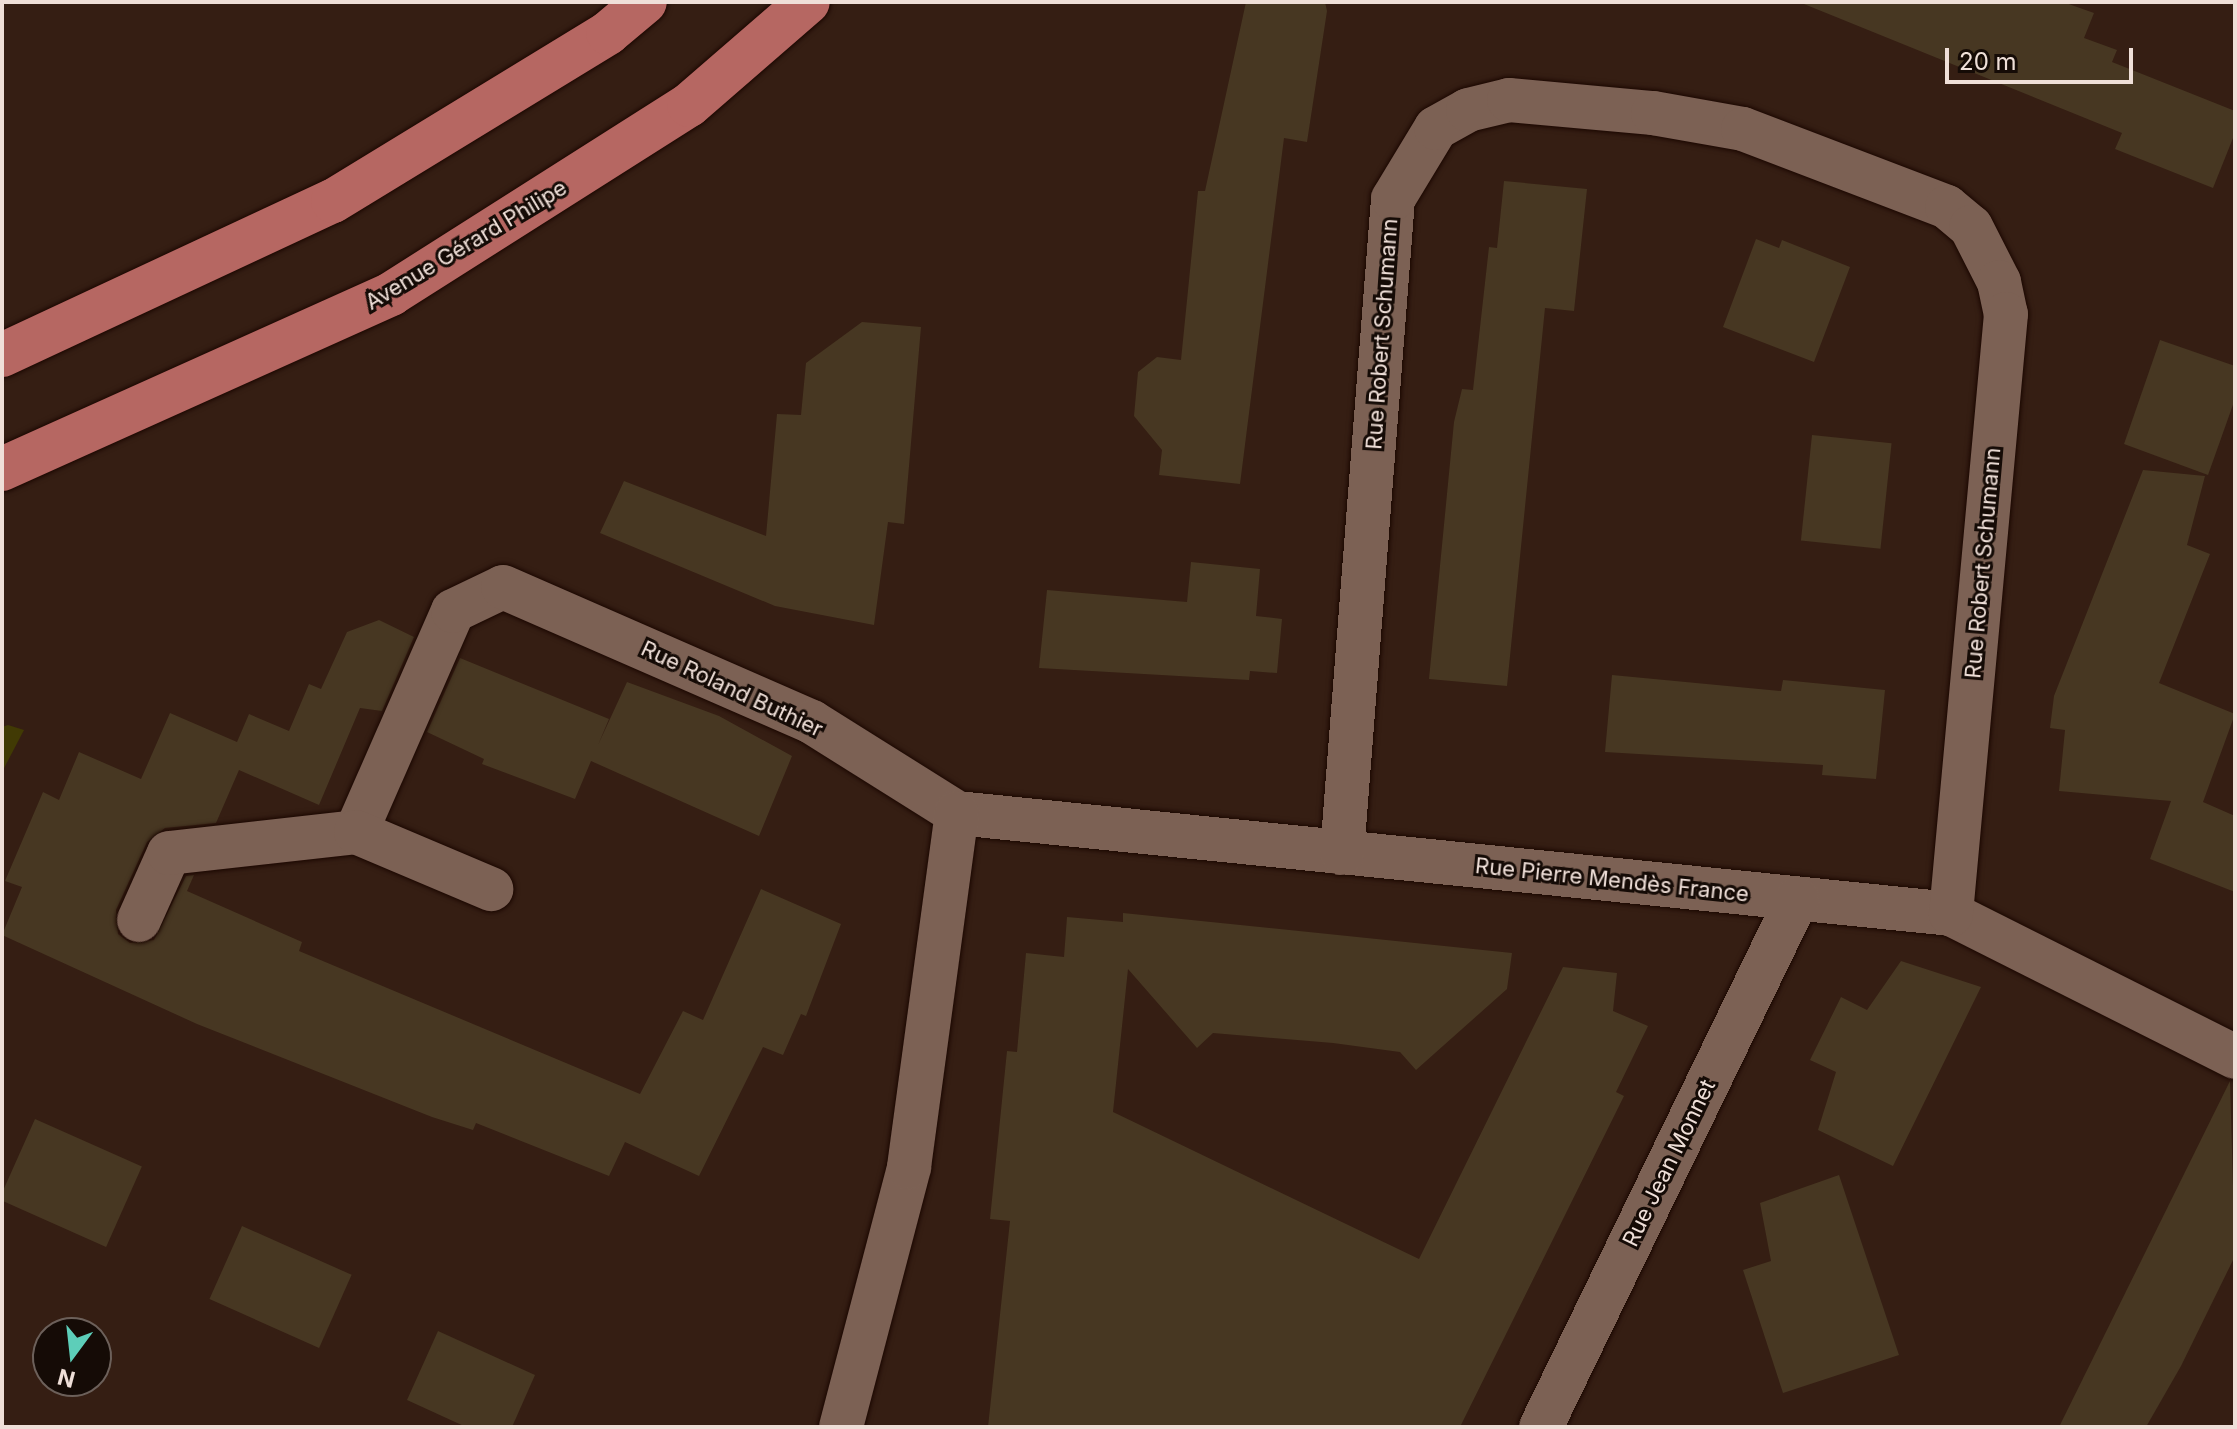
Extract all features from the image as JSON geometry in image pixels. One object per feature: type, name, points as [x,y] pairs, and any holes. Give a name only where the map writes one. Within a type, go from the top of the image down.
[{"type":"main road","points":[[2,355],[333,201],[608,33],[645,2]]},
{"type":"main road","name":"Avenue Gérard Philipe","points":[[2,469],[391,294],[689,105],[808,2]]},
{"type":"street","name":"Rue Robert Schumann","points":[[1342,853],[1393,199],[1436,128],[1468,110],[1509,100],[1653,113],[1743,129],[1947,207],[1971,227],[1999,282],[2006,314],[1951,914]]},
{"type":"street","name":"Rue Roland Buthier","points":[[356,832],[453,611],[503,587],[812,722],[957,813]]},
{"type":"street","name":"Rue Pierre Mendès France","points":[[957,813],[1951,914],[2235,1057]]},
{"type":"street","points":[[841,1427],[909,1167],[957,813]]},
{"type":"street","points":[[139,920],[169,853],[356,832],[491,889]]},
{"type":"street","name":"Rue Jean Monnet","points":[[1541,1427],[1797,899]]},
{"type":"shaded area","points":[[8,725],[24,730],[2,772],[2,727]]},
{"type":"building","points":[[1246,2],[1325,2],[1327,11],[1307,142],[1284,138],[1240,484],[1159,475],[1162,450],[1134,416],[1138,372],[1157,357],[1181,360],[1198,191],[1205,191]]},
{"type":"building","points":[[1799,2],[2063,2],[2094,13],[2084,38],[2117,50],[2112,62],[2235,111],[2235,133],[2213,188],[2115,149],[2122,133]]},
{"type":"building","points":[[1504,181],[1587,189],[1574,311],[1545,308],[1507,686],[1429,679],[1454,422],[1462,389],[1473,390],[1489,247],[1497,248]]},
{"type":"building","points":[[1756,239],[1779,248],[1782,240],[1850,267],[1814,362],[1723,327]]},
{"type":"building","points":[[862,322],[921,327],[904,524],[888,522],[874,625],[775,606],[600,533],[624,481],[766,536],[777,414],[801,415],[806,363]]},
{"type":"building","points":[[2160,340],[2235,366],[2235,399],[2208,475],[2124,444]]},
{"type":"building","points":[[1812,435],[1892,443],[1880,549],[1801,540]]},
{"type":"building","points":[[2143,470],[2205,476],[2187,545],[2210,554],[2159,683],[2235,714],[2203,802],[2235,816],[2235,892],[2150,859],[2171,801],[2059,791],[2065,730],[2050,728],[2054,696]]},
{"type":"building","points":[[1191,562],[1260,569],[1256,616],[1282,619],[1277,673],[1250,671],[1249,680],[1039,668],[1047,590],[1187,602]]},
{"type":"building","points":[[379,620],[414,637],[382,711],[360,708],[319,805],[239,770],[216,823],[165,828],[147,842],[116,910],[118,934],[130,943],[154,940],[186,876],[194,875],[187,891],[302,942],[299,951],[640,1094],[683,1011],[703,1020],[761,889],[841,924],[806,1016],[801,1014],[783,1055],[763,1047],[699,1176],[625,1142],[609,1176],[476,1123],[473,1130],[432,1117],[197,1024],[2,935],[22,887],[5,881],[43,792],[59,800],[79,752],[141,779],[170,713],[237,742],[249,714],[289,731],[309,684],[321,689],[347,632]]},
{"type":"building","points":[[460,658],[609,719],[598,745],[627,682],[719,716],[792,756],[759,836],[591,761],[575,799],[482,764],[484,759],[427,732]]},
{"type":"building","points":[[1612,675],[1781,691],[1783,680],[1885,690],[1876,779],[1822,775],[1823,765],[1605,752]]},
{"type":"building","points":[[1123,913],[1512,953],[1507,989],[1416,1070],[1400,1052],[1333,1043],[1213,1033],[1197,1048],[1128,969],[1113,1112],[1419,1259],[1563,967],[1617,973],[1613,1011],[1648,1026],[1616,1092],[1624,1096],[1460,1427],[988,1427],[1010,1221],[990,1219],[1007,1051],[1017,1052],[1026,953],[1064,957],[1067,917],[1123,922]]},
{"type":"building","points":[[1901,961],[1981,987],[1893,1166],[1818,1130],[1836,1072],[1810,1060],[1841,997],[1867,1010]]},
{"type":"building","points":[[2230,1081],[2235,1256],[2181,1366],[2146,1427],[2059,1427]]},
{"type":"building","points":[[35,1119],[142,1167],[106,1247],[2,1201],[2,1193]]},
{"type":"building","points":[[1839,1175],[1899,1355],[1783,1393],[1743,1270],[1771,1261],[1760,1203]]},
{"type":"building","points":[[242,1226],[352,1275],[319,1348],[209,1299]]},
{"type":"building","points":[[438,1331],[535,1375],[512,1427],[466,1427],[407,1400]]}]
